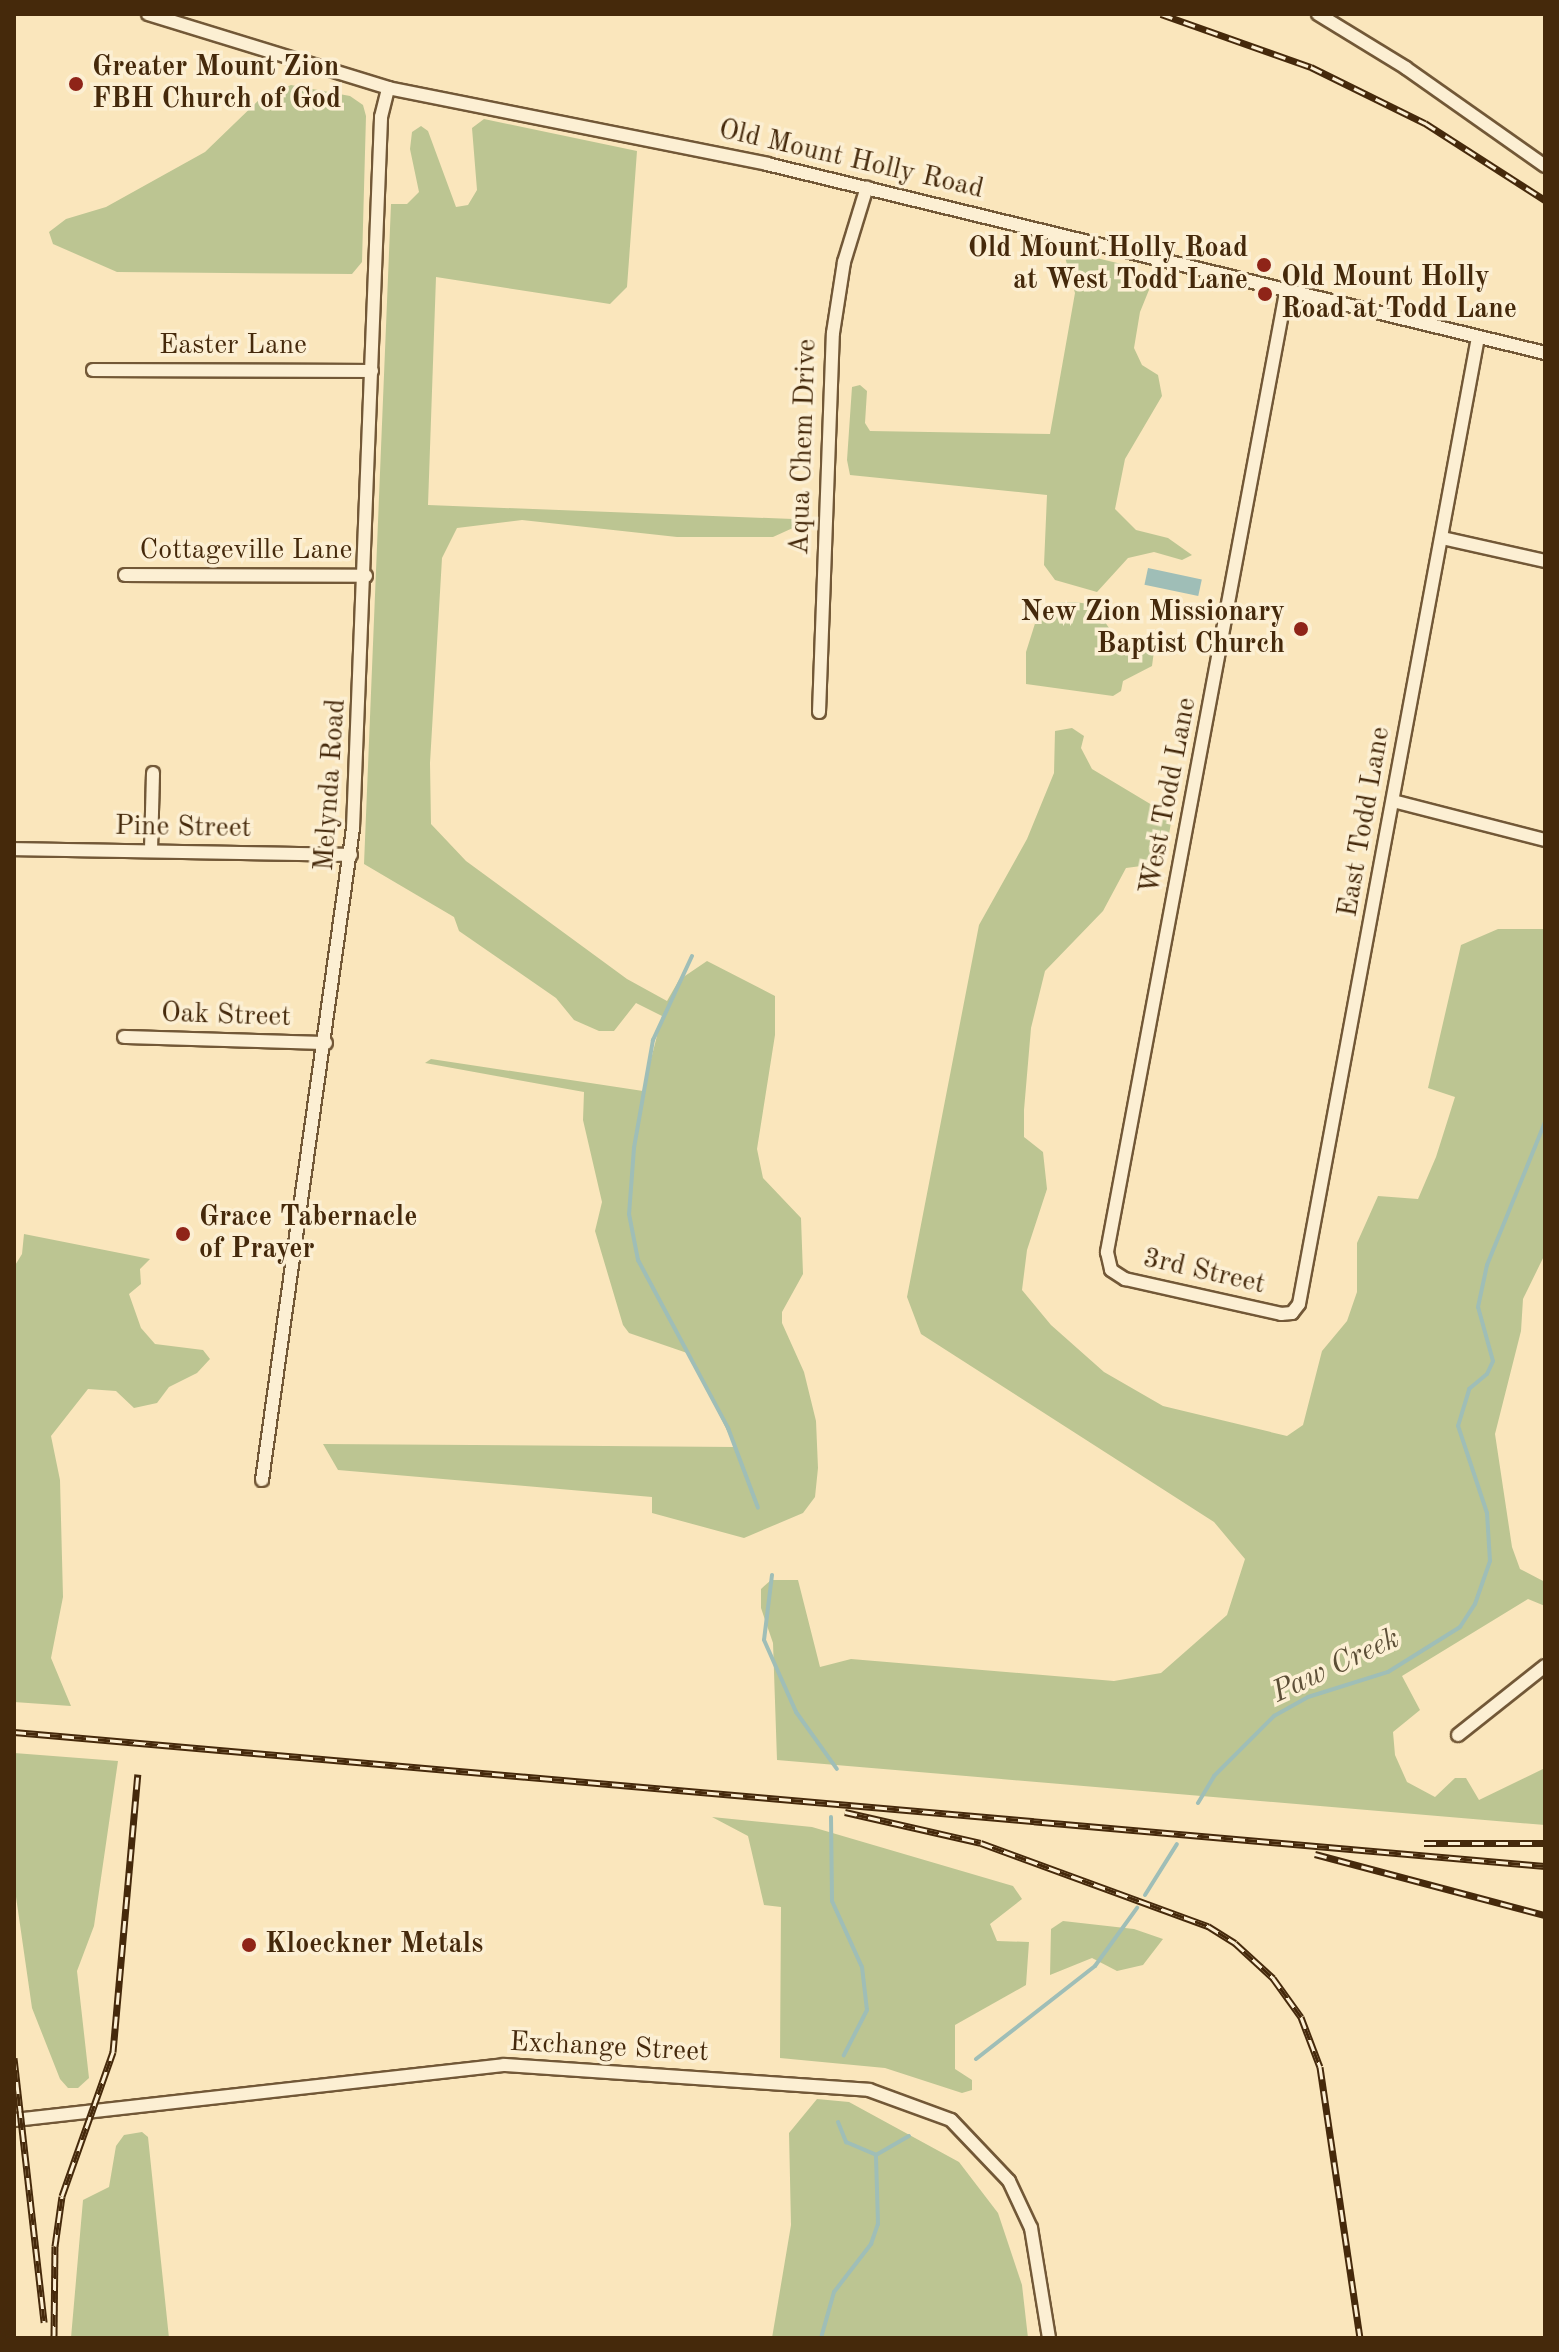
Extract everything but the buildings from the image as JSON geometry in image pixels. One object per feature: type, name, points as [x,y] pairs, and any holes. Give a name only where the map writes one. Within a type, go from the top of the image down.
[{"type":"street","name":"Old Mount Holly Road","points":[[148,14],[388,88],[867,187],[1287,287],[1545,353]]},
{"type":"street","points":[[1318,14],[1545,166]]},
{"type":"street","name":"Melynda Road","points":[[262,1480],[351,855],[366,576],[381,117],[388,88]]},
{"type":"street","name":"Aqua Chem Drive","points":[[819,712],[833,333],[844,262],[867,187]]},
{"type":"street","name":"West Todd Lane","points":[[1109,1265],[1110,1236],[1287,287]]},
{"type":"street","name":"East Todd Lane","points":[[1292,1313],[1307,1266],[1478,337]]},
{"type":"street","name":"Easter Lane","points":[[93,370],[372,371]]},
{"type":"street","points":[[1442,538],[1545,561]]},
{"type":"street","name":"Cottageville Lane","points":[[125,575],[366,576]]},
{"type":"street","points":[[151,850],[153,773]]},
{"type":"street","points":[[1393,801],[1545,840]]},
{"type":"street","name":"Pine Street","points":[[14,849],[351,855]]},
{"type":"street","name":"Oak Street","points":[[124,1037],[326,1043]]},
{"type":"street","name":"3rd Street","points":[[1109,1265],[1125,1279],[1292,1313]]},
{"type":"street","points":[[1458,1735],[1543,1672]]},
{"type":"street","name":"Exchange Street","points":[[14,2120],[504,2065],[869,2090],[951,2120],[993,2158],[1031,2228],[1049,2338]]},
{"type":"green space","points":[[291,85],[350,96],[363,105],[366,116],[362,262],[352,274],[117,272],[53,244],[49,232],[66,219],[106,207],[205,152],[262,97]]},
{"type":"green space","points":[[484,119],[637,151],[627,287],[610,304],[436,277],[428,505],[793,519],[795,527],[773,537],[677,537],[522,520],[457,528],[442,558],[430,763],[431,824],[466,861],[627,979],[667,1001],[679,980],[707,961],[775,996],[775,1035],[757,1149],[763,1178],[801,1218],[803,1274],[782,1312],[782,1323],[804,1372],[816,1421],[818,1468],[815,1497],[803,1513],[744,1538],[652,1513],[652,1497],[338,1470],[323,1444],[735,1447],[690,1354],[629,1333],[623,1325],[595,1231],[602,1202],[583,1120],[584,1092],[425,1063],[431,1059],[643,1091],[662,1016],[636,1003],[614,1031],[599,1031],[574,1020],[556,998],[459,931],[454,917],[364,864],[391,204],[407,204],[419,192],[410,149],[412,132],[421,126],[428,131],[456,207],[468,205],[477,190],[472,128]]},
{"type":"green space","points":[[1063,250],[1134,267],[1151,285],[1140,312],[1134,348],[1142,365],[1158,375],[1162,396],[1125,459],[1115,509],[1136,530],[1168,538],[1192,555],[1182,560],[1154,552],[1128,558],[1097,592],[1055,580],[1044,565],[1047,495],[850,475],[847,460],[852,387],[860,385],[867,391],[865,423],[870,431],[1050,434],[1075,293]]},
{"type":"green space","points":[[1052,603],[1102,606],[1105,622],[1117,640],[1142,642],[1154,651],[1152,666],[1123,681],[1121,691],[1113,696],[1026,684],[1026,652],[1038,614]]},
{"type":"green space","points":[[1072,728],[1084,736],[1081,748],[1092,769],[1172,817],[1164,863],[1126,868],[1103,911],[1045,971],[1031,1028],[1024,1137],[1043,1152],[1047,1189],[1027,1250],[1022,1290],[1051,1325],[1104,1372],[1163,1406],[1287,1436],[1303,1425],[1322,1351],[1347,1321],[1357,1292],[1357,1243],[1378,1196],[1418,1199],[1436,1157],[1455,1097],[1428,1088],[1461,945],[1498,929],[1545,929],[1545,1254],[1523,1299],[1521,1331],[1495,1434],[1512,1547],[1520,1569],[1545,1582],[1545,1606],[1528,1599],[1402,1676],[1420,1710],[1393,1732],[1395,1755],[1407,1782],[1435,1797],[1455,1778],[1466,1778],[1479,1800],[1545,1768],[1545,1825],[777,1760],[773,1643],[761,1608],[761,1589],[771,1580],[798,1580],[820,1667],[851,1659],[1114,1681],[1161,1673],[1227,1615],[1245,1559],[1214,1522],[921,1334],[907,1297],[979,925],[1027,839],[1054,773],[1055,731]]},
{"type":"green space","points":[[24,1234],[150,1259],[140,1269],[141,1284],[129,1294],[141,1328],[155,1344],[203,1350],[210,1359],[197,1373],[169,1387],[157,1403],[134,1408],[116,1391],[88,1389],[51,1436],[60,1480],[63,1597],[51,1658],[71,1706],[14,1702],[14,1267],[22,1254]]},
{"type":"green space","points":[[14,1753],[118,1761],[94,1926],[77,1971],[89,2078],[78,2088],[68,2088],[60,2079],[32,2008],[14,1883]]},
{"type":"green space","points":[[712,1817],[812,1827],[1013,1886],[1022,1899],[990,1924],[997,1941],[1029,1942],[1026,1985],[955,2025],[955,2069],[972,2080],[972,2090],[962,2093],[885,2068],[780,2058],[781,1907],[764,1905],[748,1836]]},
{"type":"green space","points":[[1063,1921],[1134,1929],[1163,1939],[1143,1965],[1117,1971],[1092,1958],[1050,1975],[1051,1929]]},
{"type":"green space","points":[[817,2099],[849,2102],[959,2162],[998,2213],[1022,2285],[1028,2338],[772,2338],[791,2225],[789,2133]]},
{"type":"green space","points":[[142,2132],[148,2137],[169,2338],[71,2338],[83,2200],[109,2187],[116,2146],[124,2135]]},
{"type":"water","points":[[1148,568],[1202,579],[1198,596],[1144,585]]},
{"type":"waterway","points":[[692,956],[653,1040],[634,1148],[629,1214],[638,1260],[728,1428],[758,1508]]},
{"type":"waterway","name":"Paw Creek","points":[[1198,1803],[1214,1776],[1274,1716],[1308,1697],[1388,1672],[1460,1627],[1475,1604],[1490,1561],[1487,1513],[1458,1426],[1469,1389],[1487,1374],[1493,1361],[1478,1307],[1487,1265],[1545,1122]]},
{"type":"waterway","points":[[772,1575],[764,1640],[796,1712],[837,1769]]},
{"type":"waterway","points":[[831,1817],[832,1901],[862,1967],[867,2010],[844,2055]]},
{"type":"waterway","name":"Paw Creek","points":[[1145,1895],[1177,1844]]},
{"type":"waterway","name":"Paw Creek","points":[[976,2059],[1095,1966],[1137,1908]]},
{"type":"waterway","points":[[838,2122],[846,2142],[876,2155]]},
{"type":"waterway","name":"Paw Creek","points":[[876,2155],[909,2136]]},
{"type":"waterway","name":"Paw Creek","points":[[821,2338],[834,2292],[871,2244],[878,2224],[876,2155]]},
{"type":"railway","points":[[1161,14],[1311,67],[1425,123],[1545,200]]},
{"type":"railway","points":[[14,1732],[1545,1866]]},
{"type":"railway","points":[[54,2338],[55,2246],[62,2196],[113,2052],[138,1774]]},
{"type":"railway","points":[[845,1812],[981,1843],[1208,1926],[1235,1943],[1273,1978],[1301,2017],[1320,2067],[1360,2338]]},
{"type":"railway","points":[[1424,1843],[1545,1843]]},
{"type":"railway","points":[[1315,1854],[1545,1915]]},
{"type":"railway","points":[[14,2058],[44,2322]]},
{"type":"place","name":"Greater Mount Zion FBH Church of God","points":[[76,84]]},
{"type":"place","name":"Old Mount Holly Road at West Todd Lane","points":[[1264,265]]},
{"type":"place","name":"Old Mount Holly Road at Todd Lane","points":[[1265,294]]},
{"type":"place","name":"New Zion Missionary Baptist Church","points":[[1301,629]]},
{"type":"place","name":"Grace Tabernacle of Prayer","points":[[183,1234]]},
{"type":"place","name":"Kloeckner Metals","points":[[249,1945]]}]
